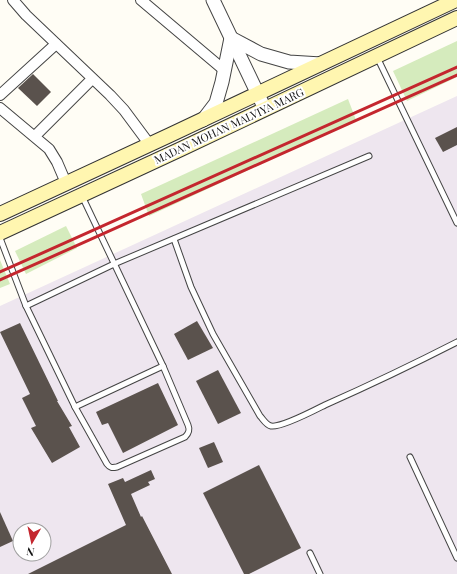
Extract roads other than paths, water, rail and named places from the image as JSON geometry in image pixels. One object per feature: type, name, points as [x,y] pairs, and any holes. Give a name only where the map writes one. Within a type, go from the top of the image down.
[{"type":"main road","name":"MADAN MOHAN MALVIYA MARG","points":[[0,214],[150,145],[456,0]]},
{"type":"main road","name":"MADAN MOHAN MALVIYA MARG","points":[[0,233],[457,18]]},
{"type":"street","points":[[13,0],[26,15],[124,110],[150,145]]},
{"type":"street","points":[[141,0],[224,70]]},
{"type":"street","points":[[213,0],[266,109]]},
{"type":"street","points":[[203,120],[216,102],[231,38]]},
{"type":"street","points":[[231,38],[261,54],[289,62],[321,64]]},
{"type":"street","points":[[0,95],[56,44]]},
{"type":"street","points":[[35,136],[92,79]]},
{"type":"street","points":[[0,108],[35,136],[48,149],[57,162],[66,183]]},
{"type":"lane","points":[[376,56],[457,223]]},
{"type":"lane","points":[[26,306],[114,264],[369,156]]},
{"type":"lane","points":[[0,238],[26,306],[75,408],[109,467],[117,467],[185,437],[188,434],[188,425],[163,366],[82,195]]},
{"type":"lane","points":[[174,239],[191,287],[213,334],[260,416],[271,426],[279,425],[305,415],[403,370],[457,342]]},
{"type":"lane","points":[[75,408],[163,366]]},
{"type":"lane","points":[[410,457],[457,558]]},
{"type":"lane","points":[[310,554],[320,574]]},
{"type":"railway","points":[[0,272],[457,67]]},
{"type":"railway","points":[[0,280],[457,75]]}]
